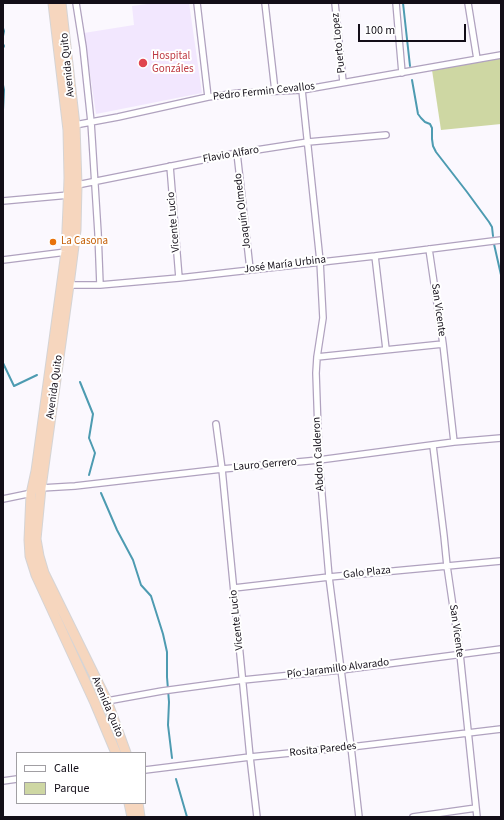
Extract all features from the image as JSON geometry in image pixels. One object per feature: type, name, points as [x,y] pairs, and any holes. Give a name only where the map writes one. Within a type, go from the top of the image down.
[{"type":"highway","name":"Avenida Quito","points":[[53,3],[68,130],[69,178],[66,252],[36,471],[31,494],[29,540],[30,556],[36,575],[116,752]]},
{"type":"highway","name":"Avenida Quito","points":[[61,3],[75,125],[77,185],[76,230],[36,539],[44,573],[107,701],[126,752]]},
{"type":"highway","points":[[128,804],[132,817]]},
{"type":"highway","points":[[138,804],[140,817]]},
{"type":"street","points":[[76,3],[91,122],[96,181],[100,285]]},
{"type":"street","points":[[197,3],[208,98]]},
{"type":"street","points":[[264,3],[275,91]]},
{"type":"street","name":"Puerto Lopez","points":[[335,3],[343,82]]},
{"type":"street","points":[[396,3],[402,73]]},
{"type":"street","points":[[468,3],[478,59]]},
{"type":"street","name":"Pedro Fermin Cevallos","points":[[75,125],[208,98],[239,93],[302,90],[501,55]]},
{"type":"street","name":"Abdon Calderon","points":[[302,90],[320,261],[323,318],[316,373],[319,460],[329,577],[359,817]]},
{"type":"street","name":"Flavio Alfaro","points":[[77,185],[237,153],[308,142],[386,135]]},
{"type":"street","name":"Joaquín Olmedo","points":[[237,153],[250,270]]},
{"type":"street","name":"Vicente Lucio","points":[[170,166],[179,278]]},
{"type":"street","points":[[3,201],[68,195]]},
{"type":"street","name":"José María Urbina","points":[[69,286],[100,285],[179,278],[501,240]]},
{"type":"street","name":"San Vicente","points":[[429,249],[443,344],[454,442]]},
{"type":"street","points":[[3,260],[66,252]]},
{"type":"street","points":[[375,256],[386,349]]},
{"type":"street","points":[[317,357],[443,344]]},
{"type":"street","name":"Vicente Lucio","points":[[216,424],[222,469],[242,680],[257,817]]},
{"type":"street","name":"Lauro Gerrero","points":[[3,499],[31,494],[42,488],[75,486],[222,469],[319,460],[454,442],[501,438]]},
{"type":"street","name":"San Vicente","points":[[433,446],[444,536],[446,566],[460,654],[477,817]]},
{"type":"street","name":"Galo Plaza","points":[[234,588],[329,577],[501,561]]},
{"type":"street","name":"Pío Jaramillo Alvarado","points":[[107,701],[162,691],[242,680],[340,670],[501,649]]},
{"type":"street","name":"Rosita Paredes","points":[[146,770],[501,729]]},
{"type":"street","points":[[3,781],[16,779]]},
{"type":"street","points":[[413,817],[476,808]]},
{"type":"shaded area","name":"Hospital Gonzáles","points":[[155,3],[189,3],[202,93],[96,114],[84,33],[134,25],[132,6]]},
{"type":"green space","points":[[501,58],[501,124],[441,130],[432,70]]},
{"type":"waterway","points":[[403,3],[410,66]]},
{"type":"waterway","points":[[3,28],[3,36]]},
{"type":"waterway","points":[[3,44],[3,48]]},
{"type":"waterway","points":[[412,80],[418,114],[425,122],[430,124],[432,128],[433,146],[436,152],[489,222],[492,227],[493,236]]},
{"type":"waterway","points":[[3,85],[3,110]]},
{"type":"waterway","points":[[494,244],[501,275]]},
{"type":"waterway","points":[[3,363],[14,386],[37,375]]},
{"type":"waterway","points":[[80,382],[93,414],[89,438],[95,453],[89,475]]},
{"type":"waterway","points":[[101,493],[117,530],[133,560],[141,585],[151,596],[163,634],[167,652],[169,702],[168,725],[172,758]]},
{"type":"waterway","points":[[176,779],[187,817]]},
{"type":"place","name":"Hospital Gonzáles","points":[[143,63]]},
{"type":"place","name":"La Casona","points":[[53,242]]}]
